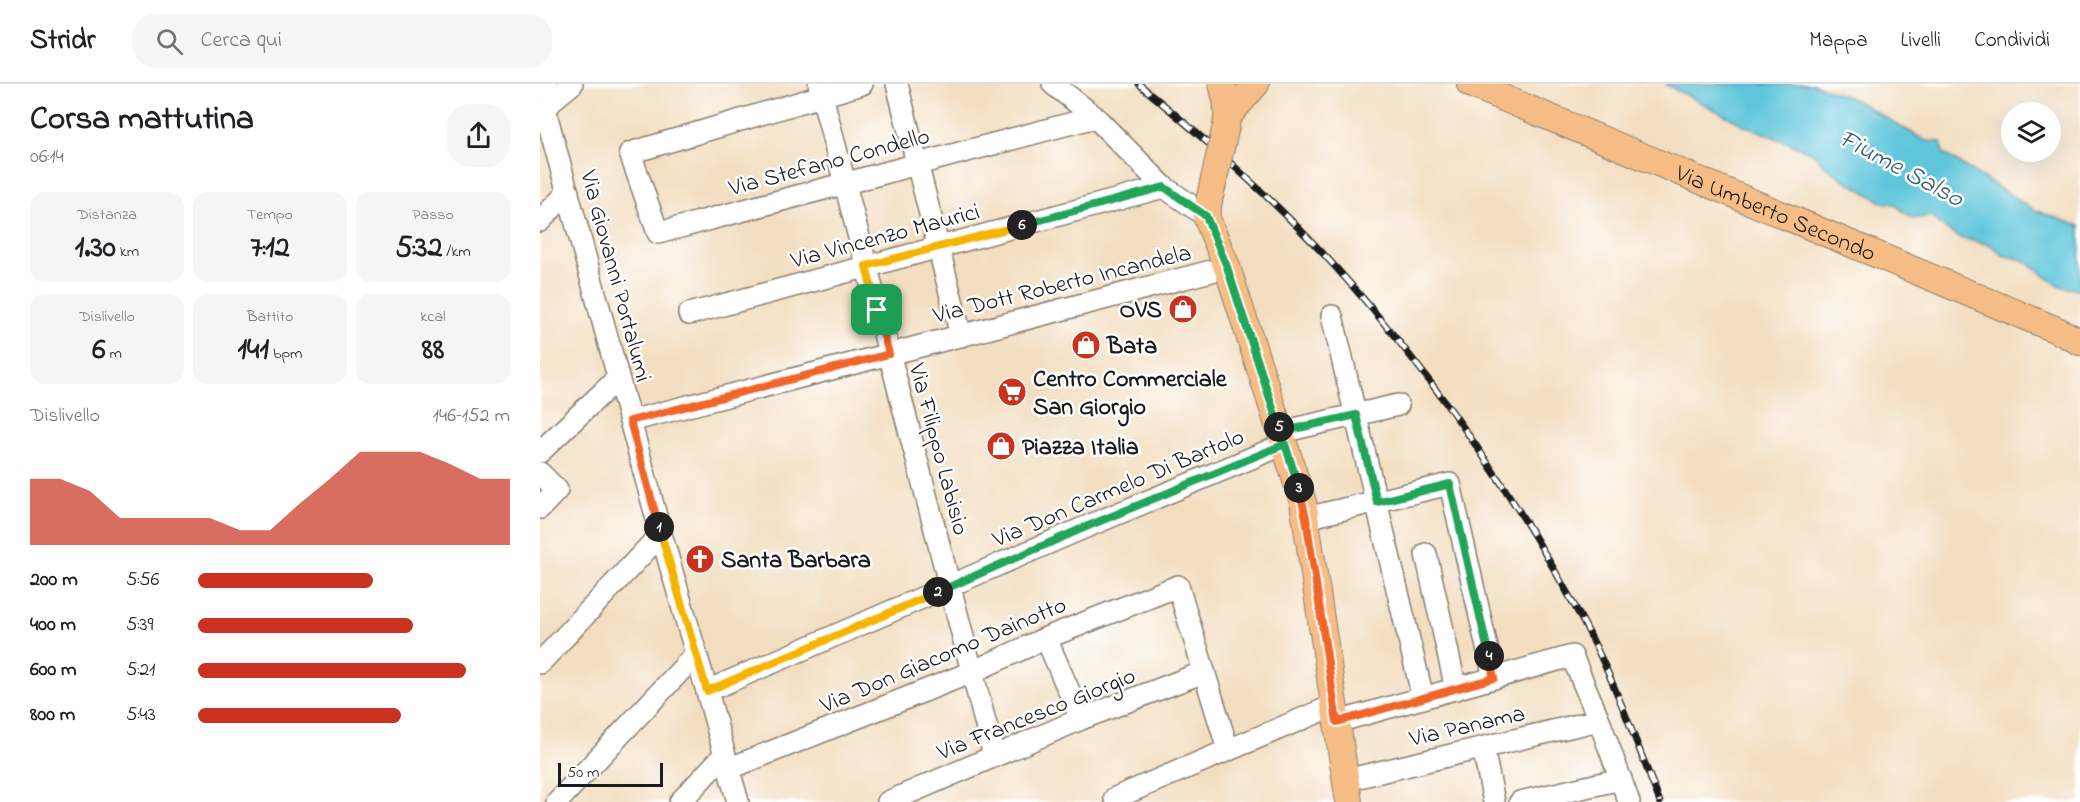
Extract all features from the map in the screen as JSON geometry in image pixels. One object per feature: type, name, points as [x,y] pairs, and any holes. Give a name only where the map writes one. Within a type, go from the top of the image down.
[{"type":"main road","points":[[1226,84],[1227,121],[1208,208],[1303,501],[1347,791]]},
{"type":"main road","points":[[1227,121],[1256,84]]},
{"type":"main road","name":"Via Umberto Secondo","points":[[1470,84],[2048,326],[2080,342]]},
{"type":"street","points":[[821,89],[862,84]]},
{"type":"street","points":[[897,84],[961,336]]},
{"type":"street","points":[[1053,84],[1095,117],[1164,187],[1208,208]]},
{"type":"street","name":"Via Stefano Condello","points":[[821,89],[630,153],[658,233],[1095,117]]},
{"type":"street","name":"Via Filippo Labisio","points":[[821,89],[994,756]]},
{"type":"street","name":"Via Giovanni Portalumi","points":[[551,98],[568,192],[661,534],[738,802]]},
{"type":"street","name":"Via Vincenzo Maurici","points":[[689,314],[1164,187]]},
{"type":"street","points":[[540,221],[568,192]]},
{"type":"street","name":"Via Dott Roberto Incandela","points":[[630,421],[1227,267]]},
{"type":"street","points":[[1332,316],[1423,698]]},
{"type":"street","points":[[540,452],[618,378]]},
{"type":"street","name":"Via Don Carmelo Di Bartolo","points":[[707,691],[950,587],[1283,438],[1356,415],[1398,405]]},
{"type":"street","points":[[540,473],[557,490],[540,508]]},
{"type":"street","points":[[1306,518],[1450,484],[1494,678]]},
{"type":"street","points":[[540,663],[661,534]]},
{"type":"street","points":[[1426,554],[1456,689]]},
{"type":"street","name":"Via Don Giacomo Dainotto","points":[[726,762],[972,672],[1046,638],[1178,586],[1204,672]]},
{"type":"street","points":[[1046,638],[1081,719]]},
{"type":"street","points":[[557,802],[695,655]]},
{"type":"street","points":[[1115,798],[1228,750],[1336,713],[1423,698],[1572,656],[1599,720],[1629,802]]},
{"type":"street","points":[[1204,672],[1228,750]]},
{"type":"street","name":"Via Francesco Giorgio","points":[[888,802],[1081,719],[1204,672]]},
{"type":"street","name":"Via Panama","points":[[1347,791],[1483,748],[1599,720]]},
{"type":"street","points":[[1483,748],[1494,802]]},
{"type":"street","points":[[680,802],[726,762]]},
{"type":"street","points":[[1520,802],[1621,779]]},
{"type":"street","points":[[540,797],[546,802]]},
{"type":"water","name":"Fiume Salso","points":[[1665,84],[1813,84],[1855,100],[1926,141],[1941,142],[1943,153],[2034,210],[2080,226],[2080,289],[2066,288],[2056,284],[2024,260],[2002,255],[1991,245],[1960,238],[1945,229],[1931,216],[1913,219],[1894,204],[1882,202],[1838,176],[1813,153],[1744,125]]},
{"type":"railway","points":[[1139,84],[1273,202],[1323,253],[1381,320],[1447,404],[1536,538],[1588,631],[1617,694],[1660,802]]},
{"type":"place","name":"OVS","points":[[1183,309]]},
{"type":"place","name":"Bata","points":[[1086,345]]},
{"type":"place","name":"Centro Commerciale San Giorgio","points":[[1012,392]]},
{"type":"place","name":"Piazza Italia","points":[[1001,446]]},
{"type":"place","name":"Santa Barbara","points":[[700,559]]},
{"type":"route","points":[[1164,187],[1206,216],[1227,267],[1281,432],[1356,415],[1377,502],[1450,484],[1494,678],[1337,722],[1303,501],[1285,444],[1081,529],[707,691],[630,421],[889,354],[877,310],[866,266],[1164,187]]}]
